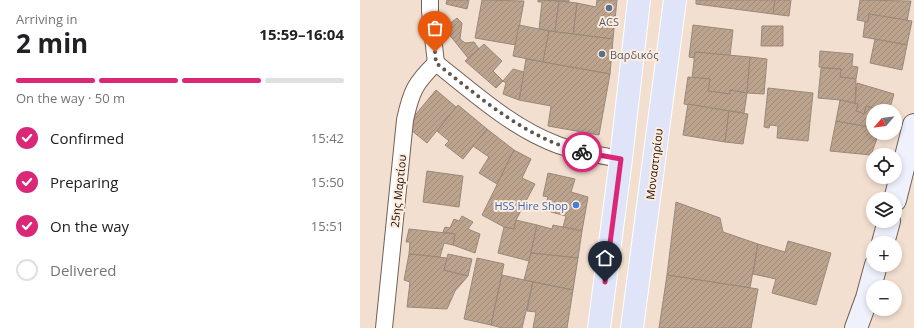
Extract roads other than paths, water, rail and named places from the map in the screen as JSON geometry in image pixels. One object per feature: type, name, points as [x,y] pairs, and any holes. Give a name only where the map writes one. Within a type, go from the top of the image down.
[{"type":"main road","points":[[599,328],[621,159],[639,0]]},
{"type":"main road","name":"Μοναστηρίου","points":[[632,328],[675,0]]},
{"type":"main road","points":[[897,192],[914,125]]},
{"type":"main road","points":[[856,328],[867,298],[874,272]]},
{"type":"street","points":[[430,0],[436,63],[506,117],[529,131],[550,141],[575,150],[621,159]]},
{"type":"street","name":"25ης Μαρτίου","points":[[384,328],[409,102],[414,88],[436,63]]},
{"type":"place","name":"ACS","points":[[609,8]]},
{"type":"place","name":"Βαρδικός","points":[[602,54]]},
{"type":"place","name":"HSS Hire Shop","points":[[576,205]]}]
